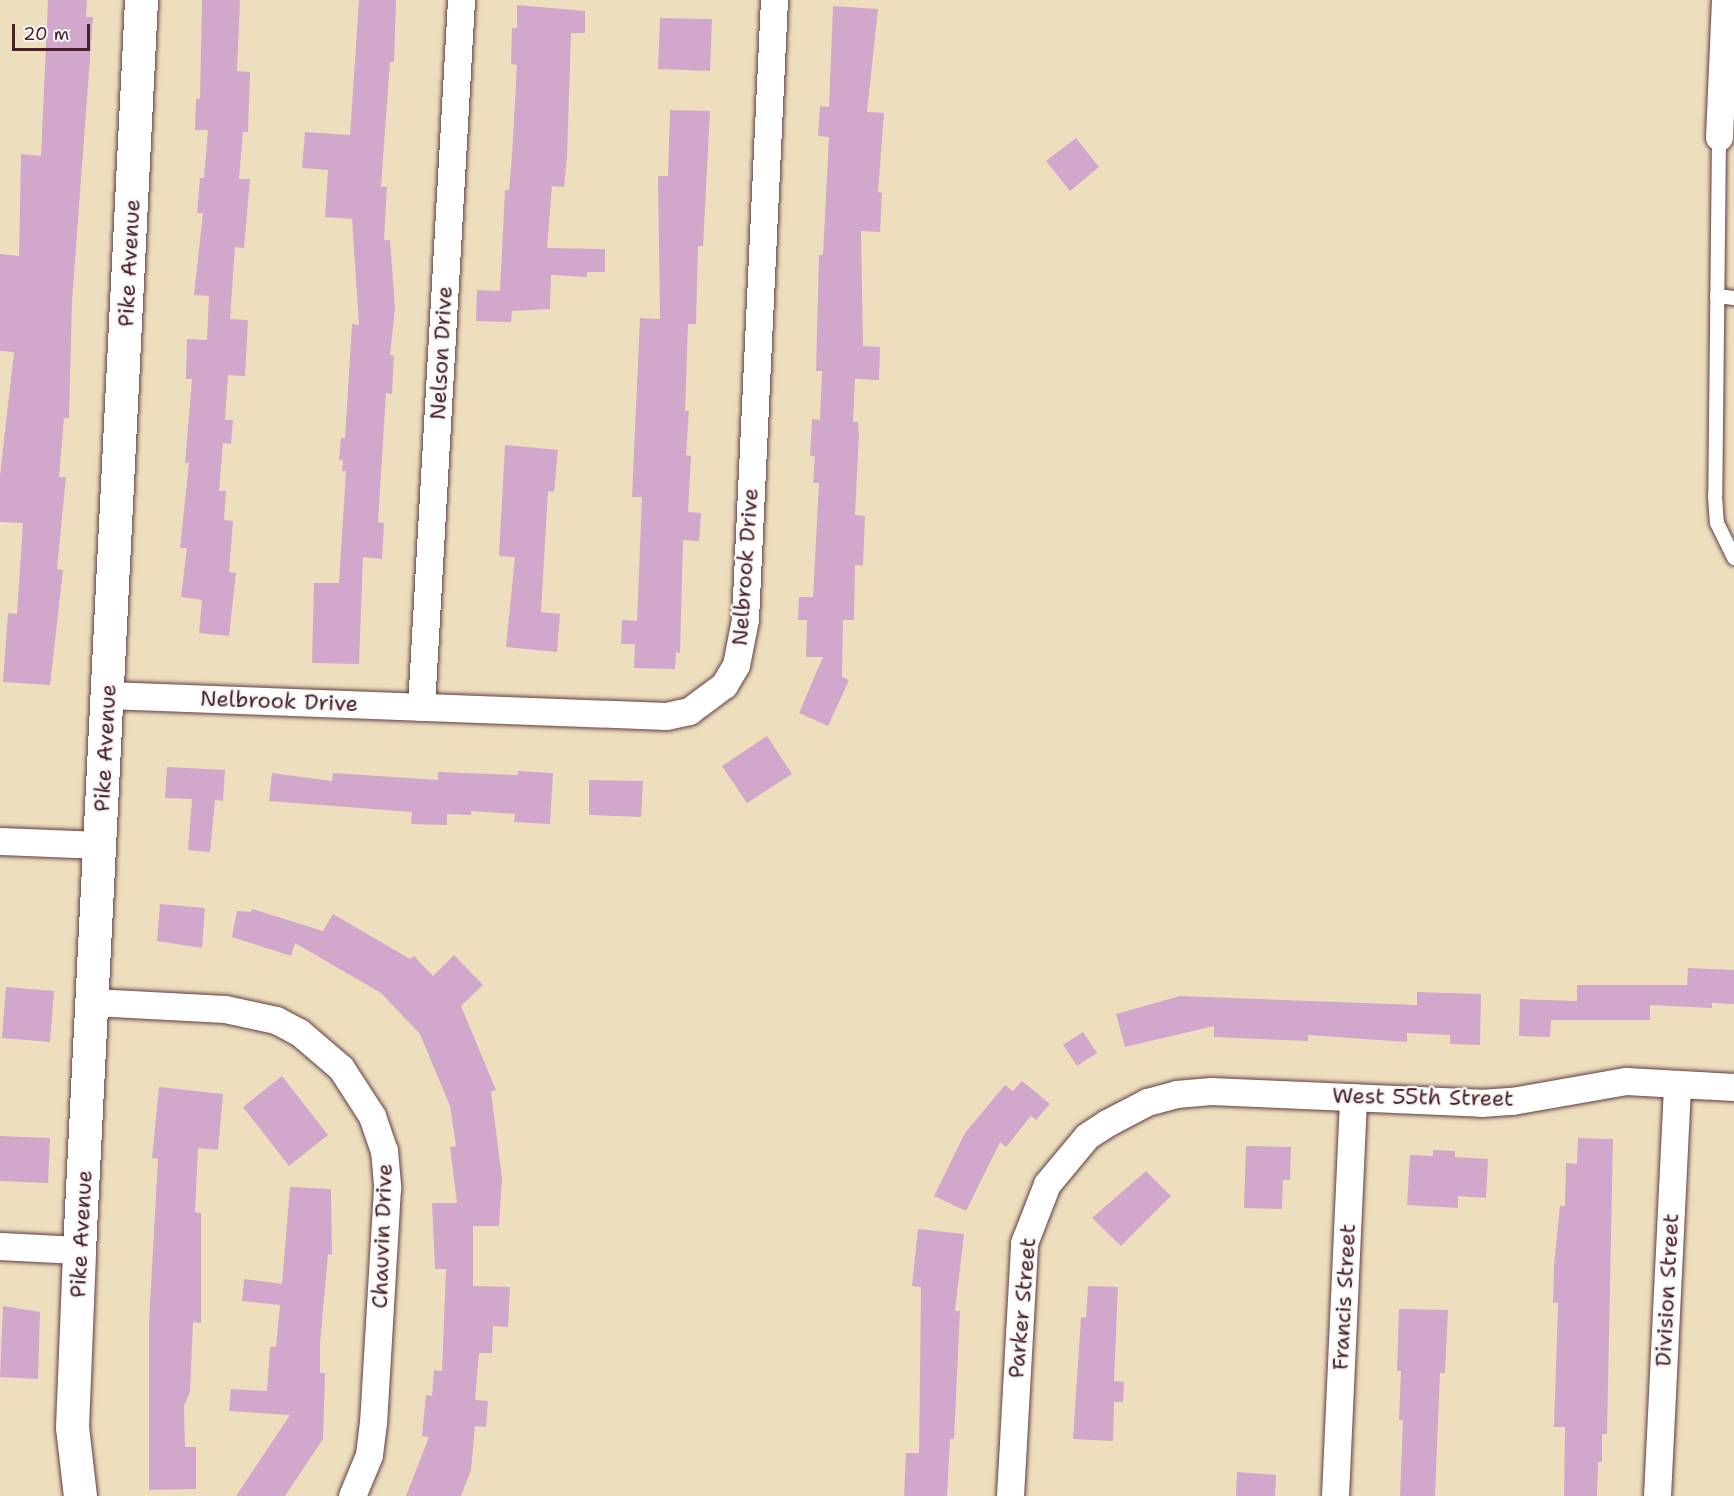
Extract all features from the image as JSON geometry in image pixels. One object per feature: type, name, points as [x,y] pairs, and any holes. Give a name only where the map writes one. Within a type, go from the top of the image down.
[{"type":"street","name":"Pike Avenue","points":[[80,1496],[72,1427],[79,1250],[141,0]]},
{"type":"street","name":"Nelson Drive","points":[[421,707],[461,0]]},
{"type":"street","name":"Nelbrook Drive","points":[[107,695],[666,716],[689,711],[712,696],[736,665],[745,619],[774,0]]},
{"type":"street","points":[[1719,136],[1725,0]]},
{"type":"street","points":[[0,841],[100,845]]},
{"type":"street","name":"Chauvin Drive","points":[[93,1002],[225,1009],[276,1020],[321,1050],[364,1100],[384,1150],[387,1188],[373,1422],[369,1455],[352,1496]]},
{"type":"street","name":"West 55th Street","points":[[1147,1102],[1176,1094],[1211,1091],[1491,1102],[1597,1084],[1734,1087]]},
{"type":"street","name":"Division Street","points":[[1657,1496],[1677,1084]]},
{"type":"street","name":"Francis Street","points":[[1335,1496],[1353,1097]]},
{"type":"street","name":"Parker Street","points":[[1010,1496],[1021,1271],[1035,1207],[1064,1161],[1087,1136],[1147,1102]]},
{"type":"street","points":[[0,1246],[79,1250]]},
{"type":"lane","points":[[1719,136],[1715,496],[1717,523],[1734,558]]},
{"type":"lane","points":[[1717,296],[1734,298]]},
{"type":"building","points":[[48,0],[87,0],[86,17],[93,17],[72,302],[69,418],[64,418],[59,477],[66,477],[57,569],[63,570],[50,685],[3,682],[8,613],[17,614],[23,523],[0,522],[0,475],[14,352],[0,351],[0,254],[19,256],[21,154],[41,156]]},
{"type":"building","points":[[202,0],[240,0],[237,71],[250,72],[248,132],[243,132],[239,179],[250,179],[244,248],[235,247],[230,319],[248,320],[245,376],[228,375],[225,420],[233,420],[231,444],[223,443],[219,491],[226,491],[224,520],[233,521],[229,572],[236,573],[229,636],[199,633],[202,600],[181,597],[187,548],[180,548],[189,463],[185,463],[192,379],[186,379],[187,339],[207,340],[209,296],[194,295],[203,213],[197,213],[200,178],[204,178],[208,130],[195,130],[196,99],[200,99]]},
{"type":"building","points":[[359,0],[396,0],[394,62],[390,62],[381,187],[387,187],[384,240],[390,240],[395,308],[390,355],[394,356],[392,394],[386,393],[378,522],[384,523],[382,559],[363,557],[359,664],[312,663],[314,583],[339,583],[346,471],[342,471],[343,460],[339,460],[341,438],[345,438],[352,324],[359,325],[352,219],[325,217],[328,170],[302,168],[305,132],[350,135]]},
{"type":"building","points":[[517,5],[585,11],[585,33],[571,33],[564,187],[552,186],[547,248],[605,249],[605,272],[587,272],[587,277],[551,275],[550,309],[512,311],[511,322],[476,321],[477,290],[500,291],[505,190],[509,190],[512,155],[517,65],[511,64],[512,28],[517,28]]},
{"type":"building","points":[[833,6],[878,9],[867,112],[884,113],[878,192],[882,193],[880,232],[861,231],[863,346],[880,347],[879,380],[855,379],[853,422],[858,422],[859,434],[855,515],[865,516],[863,566],[855,565],[854,620],[843,620],[842,677],[849,680],[828,726],[799,713],[823,657],[806,657],[807,620],[798,620],[799,597],[813,597],[819,483],[813,483],[815,456],[810,456],[812,419],[820,420],[822,371],[816,371],[819,255],[823,255],[829,137],[818,136],[820,106],[829,107]]},
{"type":"building","points":[[660,18],[712,19],[710,71],[658,69]]},
{"type":"building","points":[[670,110],[710,111],[703,246],[698,246],[696,324],[688,324],[685,411],[689,411],[686,455],[691,456],[688,512],[701,513],[699,541],[683,540],[680,653],[676,652],[675,669],[634,668],[635,644],[621,644],[622,620],[637,621],[642,497],[632,497],[640,318],[660,319],[658,176],[668,176]]},
{"type":"building","points":[[1076,138],[1099,167],[1070,191],[1046,161]]},
{"type":"building","points":[[505,445],[558,450],[554,492],[548,491],[541,612],[560,614],[557,652],[506,647],[515,557],[499,556]]},
{"type":"building","points":[[767,736],[792,774],[747,803],[722,766]]},
{"type":"building","points":[[167,767],[225,770],[223,801],[215,800],[210,852],[188,850],[192,799],[165,798]]},
{"type":"building","points":[[518,771],[553,773],[550,824],[514,822],[515,814],[471,811],[471,815],[447,814],[447,825],[411,824],[412,812],[269,801],[272,773],[332,781],[333,773],[438,780],[438,772],[518,775]]},
{"type":"building","points":[[589,780],[643,781],[641,817],[589,815]]},
{"type":"building","points":[[160,904],[205,908],[202,948],[157,941]]},
{"type":"building","points":[[252,909],[323,931],[333,914],[410,959],[414,956],[433,976],[454,955],[483,985],[461,1006],[496,1090],[491,1092],[502,1178],[499,1226],[473,1226],[473,1286],[510,1287],[508,1327],[493,1326],[492,1353],[479,1353],[475,1400],[488,1401],[486,1427],[475,1426],[471,1470],[461,1496],[406,1496],[429,1437],[422,1436],[426,1395],[432,1396],[434,1370],[442,1371],[446,1269],[435,1269],[432,1203],[457,1203],[450,1147],[456,1146],[450,1106],[420,1034],[381,993],[295,943],[291,956],[232,937],[237,911],[251,912]]},
{"type":"building","points":[[1688,968],[1734,970],[1734,1004],[1712,1003],[1712,1008],[1650,1005],[1650,1020],[1551,1020],[1550,1037],[1519,1036],[1520,999],[1577,1001],[1577,985],[1687,985]]},
{"type":"building","points":[[6,987],[54,991],[50,1042],[2,1038]]},
{"type":"building","points":[[1417,992],[1481,994],[1480,1045],[1450,1044],[1450,1035],[1407,1033],[1407,1042],[1308,1035],[1308,1041],[1214,1037],[1214,1026],[1125,1047],[1116,1014],[1180,996],[1417,1005]]},
{"type":"building","points":[[1083,1032],[1097,1053],[1077,1066],[1063,1045]]},
{"type":"building","points":[[282,1076],[328,1135],[289,1166],[243,1107]]},
{"type":"building","points":[[1022,1081],[1050,1104],[1036,1120],[1031,1116],[1006,1147],[1000,1142],[966,1211],[934,1196],[965,1133],[1005,1085],[1013,1091]]},
{"type":"building","points":[[159,1087],[223,1094],[218,1150],[198,1148],[195,1212],[201,1213],[201,1323],[193,1322],[190,1392],[184,1406],[185,1447],[196,1447],[196,1489],[149,1490],[149,1322],[158,1159],[152,1158]]},
{"type":"building","points":[[0,1136],[50,1138],[48,1183],[0,1181]]},
{"type":"building","points":[[1578,1138],[1613,1139],[1607,1434],[1602,1434],[1602,1462],[1598,1462],[1597,1496],[1564,1496],[1565,1427],[1554,1427],[1558,1303],[1553,1303],[1554,1265],[1560,1206],[1565,1206],[1566,1163],[1577,1164]]},
{"type":"building","points":[[1246,1146],[1291,1147],[1290,1180],[1283,1180],[1282,1209],[1244,1208]]},
{"type":"building","points":[[1433,1150],[1455,1151],[1455,1157],[1488,1159],[1486,1198],[1458,1196],[1458,1208],[1407,1205],[1410,1155],[1433,1156]]},
{"type":"building","points":[[1146,1171],[1171,1196],[1121,1246],[1092,1218]]},
{"type":"building","points":[[290,1187],[331,1189],[332,1255],[328,1254],[320,1344],[320,1373],[325,1373],[323,1439],[285,1496],[236,1496],[290,1415],[229,1411],[231,1389],[267,1391],[270,1347],[276,1347],[280,1305],[242,1301],[244,1279],[282,1284]]},
{"type":"building","points":[[918,1229],[964,1234],[955,1311],[960,1311],[954,1439],[950,1439],[947,1496],[904,1496],[906,1453],[919,1453],[921,1287],[912,1286]]},
{"type":"building","points":[[1088,1286],[1118,1287],[1114,1381],[1124,1382],[1123,1402],[1114,1402],[1113,1441],[1073,1439],[1081,1317],[1086,1318]]},
{"type":"building","points":[[3,1306],[40,1312],[38,1379],[0,1377]]},
{"type":"building","points":[[1399,1309],[1448,1310],[1445,1373],[1440,1373],[1435,1496],[1400,1496],[1403,1420],[1399,1420],[1401,1371],[1397,1371]]},
{"type":"building","points":[[1237,1472],[1276,1475],[1275,1496],[1236,1496]]}]
